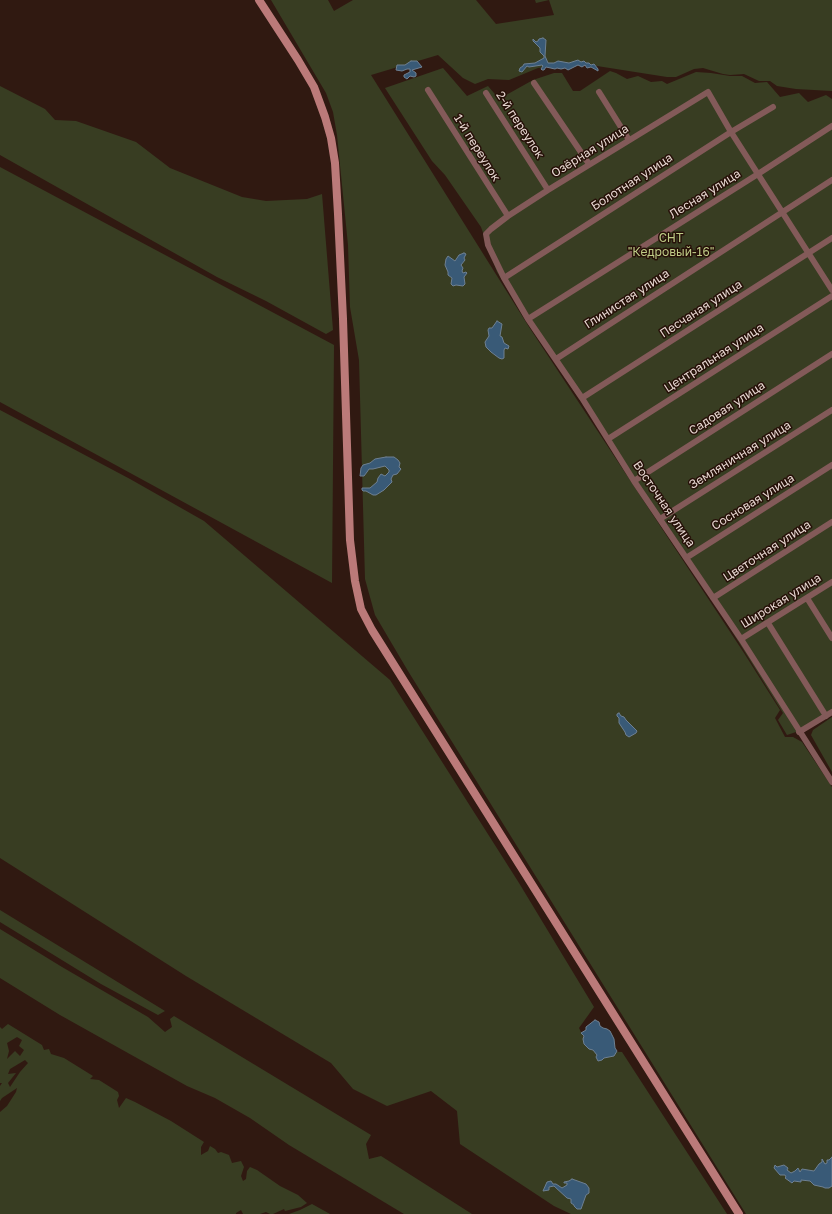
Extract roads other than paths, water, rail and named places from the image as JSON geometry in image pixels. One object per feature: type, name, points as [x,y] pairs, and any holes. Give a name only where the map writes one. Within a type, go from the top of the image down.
[{"type":"street","points":[[259,0],[314,87],[325,116],[331,138],[335,164],[344,326],[350,540],[355,581],[361,609],[376,636],[740,1214]]},
{"type":"street","points":[[534,83],[589,164]]},
{"type":"street","name":"1-й переулок","points":[[428,90],[508,216]]},
{"type":"street","points":[[599,92],[629,140]]},
{"type":"street","name":"Озёрная улица","points":[[486,234],[508,216],[548,190],[708,92],[731,132]]},
{"type":"street","name":"2-й переулок","points":[[486,93],[548,190]]},
{"type":"street","name":"Болотная улица","points":[[504,278],[731,132],[773,107]]},
{"type":"street","name":"Лесная улица","points":[[528,319],[832,126]]},
{"type":"street","points":[[731,132],[832,290]]},
{"type":"street","name":"Глинистая улица","points":[[556,358],[832,180]]},
{"type":"street","name":"Восточная улица","points":[[486,234],[488,245],[504,278],[528,319],[556,358],[634,481],[741,639],[832,782]]},
{"type":"street","name":"Песчаная улица","points":[[582,398],[832,238]]},
{"type":"street","name":"Центральная улица","points":[[608,439],[832,296]]},
{"type":"street","name":"Садовая улица","points":[[634,481],[832,354]]},
{"type":"street","name":"Земляничная улица","points":[[660,519],[832,410]]},
{"type":"street","name":"Сосновая улица","points":[[686,558],[832,465]]},
{"type":"street","name":"Цветочная улица","points":[[713,598],[832,522]]},
{"type":"street","name":"Широкая улица","points":[[741,639],[832,582]]},
{"type":"street","points":[[807,598],[832,638]]},
{"type":"street","points":[[768,623],[826,716]]},
{"type":"street","points":[[799,732],[832,712]]},
{"type":"water","points":[[543,38],[546,40],[545,56],[548,63],[558,61],[569,63],[578,60],[581,62],[584,61],[591,65],[594,64],[598,71],[591,67],[587,68],[585,65],[582,67],[578,65],[568,70],[565,68],[555,69],[546,67],[542,70],[542,65],[527,66],[522,72],[519,71],[524,64],[535,63],[544,58],[540,52],[540,48],[533,41],[533,39],[536,42]]},
{"type":"water","points":[[411,61],[417,61],[422,67],[412,70],[416,73],[416,76],[410,76],[407,79],[404,75],[410,72],[410,69],[402,71],[396,70],[397,65],[405,65]]},
{"type":"water","points":[[464,253],[466,254],[464,258],[465,260],[461,265],[463,268],[463,273],[467,273],[464,277],[465,284],[463,286],[453,286],[451,284],[452,278],[448,275],[445,265],[446,259],[448,256],[455,261],[459,255]]},
{"type":"water","points":[[497,321],[502,324],[500,336],[502,337],[504,343],[509,346],[508,349],[505,348],[504,358],[502,359],[486,347],[485,342],[489,336],[489,328],[492,328]]},
{"type":"water","points":[[394,457],[398,460],[400,463],[399,467],[401,469],[397,474],[393,475],[391,479],[392,482],[376,495],[363,491],[362,488],[370,488],[377,482],[381,474],[385,476],[389,470],[385,466],[369,469],[364,476],[360,476],[363,465],[370,463],[375,459]]},
{"type":"water","points":[[619,713],[637,731],[636,733],[629,737],[626,735],[619,723],[617,714]]},
{"type":"water","points":[[595,1020],[599,1022],[600,1026],[610,1031],[617,1051],[614,1056],[598,1061],[596,1057],[597,1055],[593,1050],[589,1049],[584,1044],[584,1036],[581,1033],[586,1030],[586,1027]]},
{"type":"water","points":[[832,1157],[832,1186],[829,1188],[814,1185],[810,1181],[801,1180],[801,1182],[794,1181],[792,1183],[785,1178],[785,1175],[780,1175],[774,1168],[775,1165],[777,1167],[784,1165],[791,1173],[798,1168],[800,1172],[802,1169],[814,1171],[822,1162],[822,1159],[825,1164],[827,1163],[827,1160]]},
{"type":"water","points":[[572,1179],[586,1184],[589,1188],[589,1193],[586,1195],[581,1209],[577,1209],[571,1203],[571,1199],[567,1198],[554,1186],[549,1187],[549,1190],[543,1191],[547,1182],[551,1181],[553,1184],[556,1184],[562,1188],[567,1185],[567,1183],[564,1182]]},
{"type":"park label","name":"СНТ \"Кедровый-16\"","points":[[671,245]]}]
